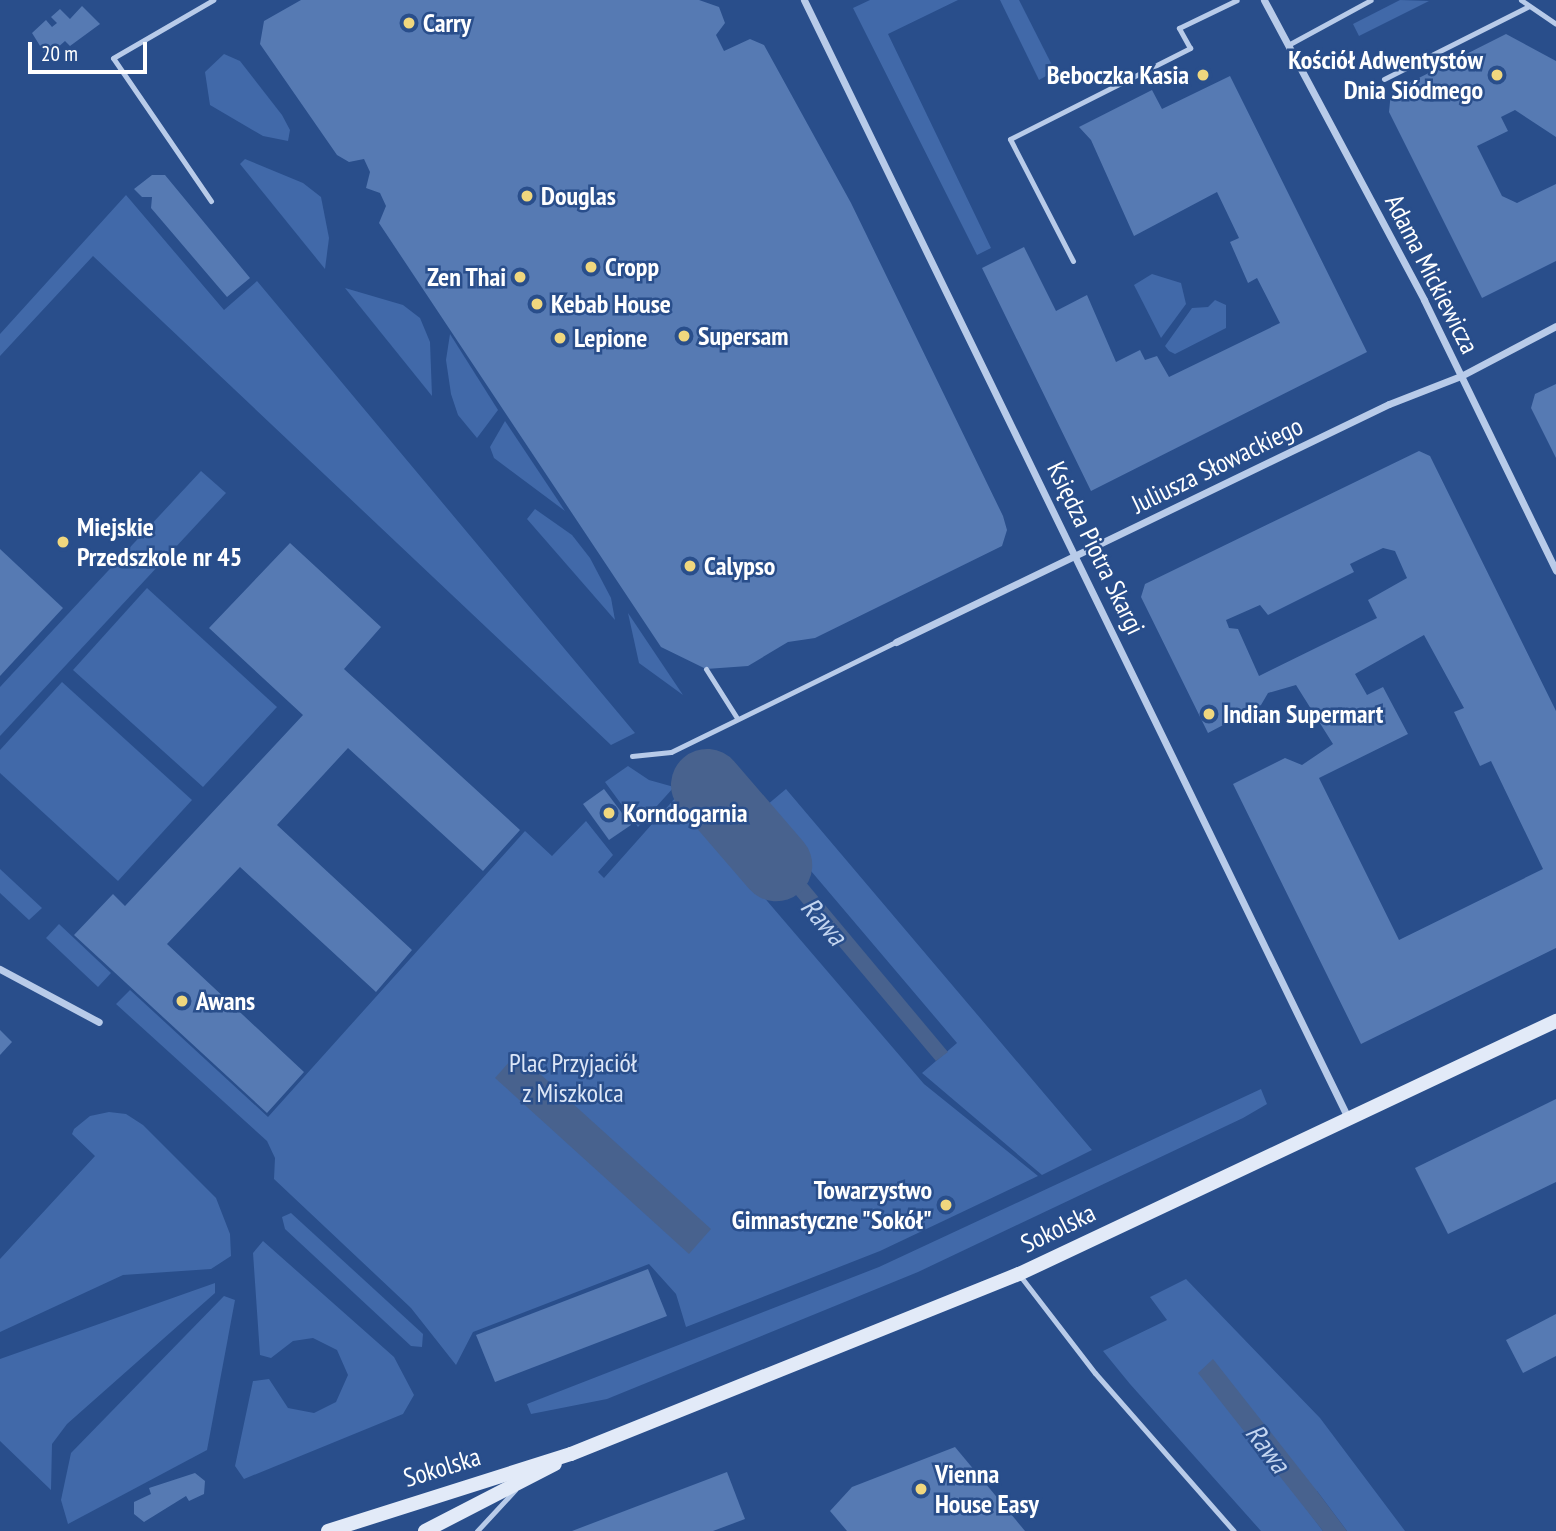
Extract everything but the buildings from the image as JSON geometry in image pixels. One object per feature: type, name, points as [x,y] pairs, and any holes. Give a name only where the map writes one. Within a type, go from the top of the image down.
[{"type":"street","name":"Księdza Piotra Skargi","points":[[804,0],[1077,556],[1347,1116]]},
{"type":"street","name":"Adama Mickiewicza","points":[[1264,0],[1461,376],[1556,571]]},
{"type":"street","name":"Juliusza Słowackiego","points":[[896,642],[1389,404],[1461,376],[1556,326]]},
{"type":"street","points":[[0,969],[99,1021]]},
{"type":"street","name":"Sokolska","points":[[328,1531],[571,1454],[1019,1274],[1347,1116],[1556,1021]]},
{"type":"street","name":"Sokolska","points":[[425,1531],[517,1487],[571,1454]]},
{"type":"lane","points":[[211,201],[113,58],[133,41],[213,0]]},
{"type":"lane","points":[[1073,261],[1010,139],[1189,47],[1179,28],[1237,0]]},
{"type":"lane","points":[[1288,45],[1371,0]]},
{"type":"lane","points":[[1521,0],[1556,24]]},
{"type":"lane","points":[[1384,79],[1529,6]]},
{"type":"lane","points":[[632,756],[671,752],[896,642]]},
{"type":"lane","points":[[706,669],[737,718]]},
{"type":"lane","points":[[1019,1274],[1095,1373],[1234,1531]]},
{"type":"lane","points":[[477,1531],[517,1487]]},
{"type":"green space","points":[[870,0],[958,0],[888,34],[991,248],[977,255],[853,8]]},
{"type":"green space","points":[[1000,0],[1019,0],[1055,71],[1039,80]]},
{"type":"green space","points":[[1400,0],[1429,1],[1359,36],[1353,24]]},
{"type":"green space","points":[[224,54],[240,61],[282,115],[290,130],[288,141],[263,136],[210,105],[205,72]]},
{"type":"green space","points":[[245,159],[303,183],[321,197],[329,238],[325,269],[240,164]]},
{"type":"green space","points":[[126,195],[224,310],[257,281],[635,733],[611,745],[93,256],[0,356],[0,334]]},
{"type":"green space","points":[[1152,274],[1181,283],[1186,304],[1161,338],[1134,285]]},
{"type":"green space","points":[[345,288],[403,305],[420,318],[430,342],[432,396]]},
{"type":"green space","points":[[1215,300],[1226,305],[1226,328],[1175,354],[1169,351],[1165,346],[1192,308],[1208,307]]},
{"type":"green space","points":[[450,334],[498,410],[477,438],[458,415],[451,394],[446,360]]},
{"type":"green space","points":[[505,421],[565,511],[494,458],[490,447]]},
{"type":"green space","points":[[201,471],[226,493],[0,736],[0,687]]},
{"type":"green space","points":[[535,509],[572,535],[590,558],[611,598],[615,620],[527,519]]},
{"type":"green space","points":[[147,588],[277,707],[203,787],[73,670]]},
{"type":"green space","points":[[628,613],[683,695],[639,663]]},
{"type":"green space","points":[[62,682],[192,800],[118,881],[0,773],[0,750]]},
{"type":"green space","points":[[628,766],[649,780],[674,787],[638,827],[605,782]]},
{"type":"green space","points":[[786,789],[1092,1150],[1042,1175],[922,1073],[957,1043],[760,811]]},
{"type":"green space","name":"Plac Przyjaciół z Miszkolca","points":[[677,796],[924,1084],[1038,1176],[880,1251],[686,1327],[676,1294],[649,1264],[473,1332],[456,1365],[411,1308],[274,1179],[275,1158],[267,1141],[116,1004],[130,990],[268,1117],[525,831],[552,856],[586,821],[613,855],[598,872],[604,878]]},
{"type":"green space","points":[[0,869],[42,908],[29,920],[0,893]]},
{"type":"green space","points":[[59,924],[111,973],[98,987],[46,938]]},
{"type":"green space","points":[[1261,1089],[1267,1104],[1243,1118],[918,1272],[607,1399],[531,1414],[527,1404],[879,1267]]},
{"type":"green space","points":[[109,1112],[126,1114],[143,1125],[216,1198],[230,1234],[231,1256],[211,1269],[123,1275],[0,1332],[0,1259],[95,1156],[72,1134],[74,1129],[90,1116]]},
{"type":"green space","points":[[291,1213],[423,1334],[422,1347],[411,1346],[285,1229],[282,1217]]},
{"type":"green space","points":[[263,1241],[394,1357],[414,1395],[403,1414],[244,1479],[235,1466],[253,1381],[269,1379],[288,1408],[314,1413],[336,1402],[348,1375],[337,1350],[313,1338],[293,1341],[271,1358],[260,1355],[253,1253]]},
{"type":"green space","points":[[1186,1279],[1320,1418],[1405,1531],[1347,1531],[1317,1491],[1296,1495],[1323,1531],[1261,1531],[1130,1384],[1103,1351],[1167,1320],[1150,1297]]},
{"type":"green space","points":[[215,1283],[215,1293],[67,1424],[52,1444],[51,1490],[0,1441],[0,1359]]},
{"type":"green space","points":[[224,1296],[235,1300],[207,1450],[68,1524],[61,1500],[71,1453]]},
{"type":"water","points":[[722,782],[948,1052],[936,1061],[710,793]]},
{"type":"water","points":[[517,1053],[711,1229],[689,1254],[495,1078]]},
{"type":"water","points":[[1213,1359],[1347,1531],[1323,1531],[1198,1373]]},
{"type":"waterway","name":"Rawa","points":[[707,785],[776,865]]},
{"type":"place","name":"Carry","points":[[409,23]]},
{"type":"place","name":"Beboczka Kasia","points":[[1203,75]]},
{"type":"place","name":"Kościół Adwentystów Dnia Siódmego","points":[[1497,75]]},
{"type":"place","name":"Douglas","points":[[527,196]]},
{"type":"place","name":"Cropp","points":[[591,267]]},
{"type":"place","name":"Zen Thai","points":[[520,277]]},
{"type":"place","name":"Kebab House","points":[[537,304]]},
{"type":"place","name":"Supersam","points":[[684,336]]},
{"type":"place","name":"Lepione","points":[[560,338]]},
{"type":"place","name":"Miejskie Przedszkole nr 45","points":[[63,542]]},
{"type":"place","name":"Calypso","points":[[690,566]]},
{"type":"place","name":"Indian Supermart","points":[[1209,714]]},
{"type":"place","name":"Korndogarnia","points":[[609,813]]},
{"type":"place","name":"Awans","points":[[182,1001]]},
{"type":"place","name":"Towarzystwo Gimnastyczne \"Sokół\"","points":[[946,1205]]},
{"type":"place","name":"Vienna House Easy","points":[[921,1489]]}]
